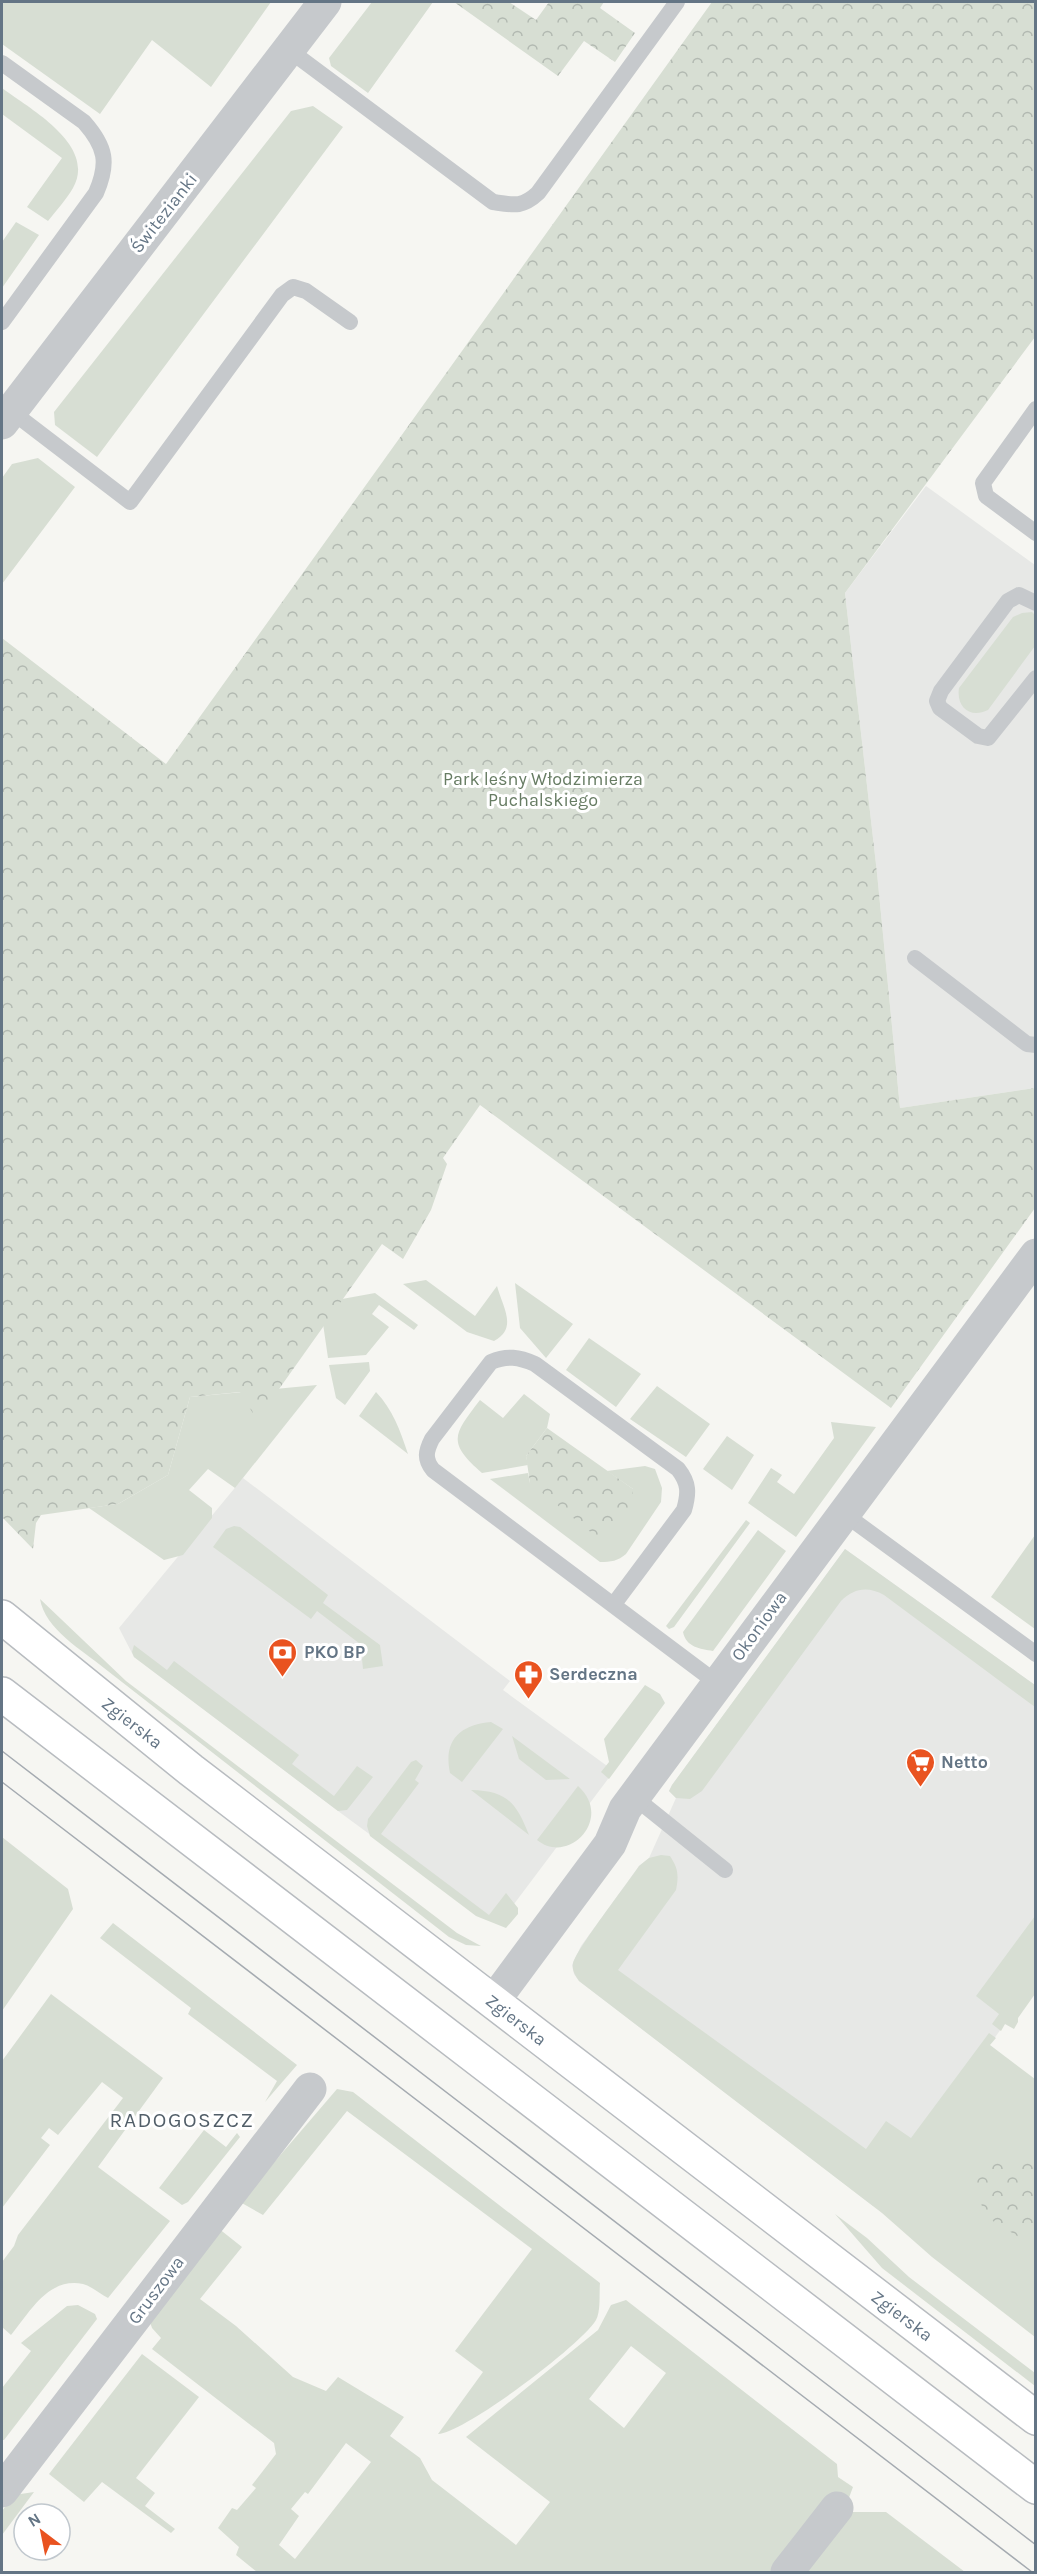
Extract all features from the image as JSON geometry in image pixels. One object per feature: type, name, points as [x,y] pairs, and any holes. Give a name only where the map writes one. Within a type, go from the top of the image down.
[{"type":"main road","name":"Zgierska","points":[[2,1617],[191,1770],[1035,2418]]},
{"type":"main road","points":[[2,1694],[1035,2487]]},
{"type":"street","name":"Świtezianki","points":[[5,418],[325,2]]},
{"type":"street","name":"Okoniowa","points":[[493,2002],[610,1844],[622,1815],[634,1797],[1035,1255]]},
{"type":"street","name":"Gruszowa","points":[[2,2491],[310,2089]]},
{"type":"street","points":[[787,2572],[837,2508]]},
{"type":"lane","points":[[289,50],[493,202],[510,205],[526,204],[538,193],[676,2]]},
{"type":"lane","points":[[2,63],[84,122],[94,134],[103,152],[105,172],[96,193],[2,322]]},
{"type":"lane","points":[[5,418],[130,502],[282,295],[293,287],[306,291],[350,322]]},
{"type":"lane","points":[[1035,409],[983,483],[986,496],[1035,533]]},
{"type":"lane","points":[[1035,603],[1019,595],[1008,602],[940,691],[937,700],[939,708],[978,736],[987,738],[1035,678]]},
{"type":"lane","points":[[915,958],[1027,1044],[1035,1045]]},
{"type":"lane","points":[[614,1604],[684,1510],[688,1495],[686,1479],[678,1469],[535,1364],[522,1358],[503,1357],[491,1362],[432,1439],[426,1452],[433,1470],[717,1683]]},
{"type":"lane","points":[[843,1513],[1035,1654]]},
{"type":"lane","points":[[634,1797],[725,1870]]},
{"type":"shaded area","points":[[926,486],[1035,565],[1035,1088],[900,1108],[877,873],[845,593]]},
{"type":"shaded area","points":[[243,1478],[510,1681],[503,1690],[614,1771],[505,1916],[495,1921],[478,1914],[134,1657],[119,1628]]},
{"type":"shaded area","points":[[845,1549],[1035,1685],[1035,1982],[873,2206],[579,1981],[572,1965],[581,1946],[639,1866],[649,1858],[676,1798],[669,1791],[672,1785]]},
{"type":"green space","points":[[2,2],[271,2],[211,87],[152,40],[100,114],[2,44]]},
{"type":"green space","points":[[372,2],[433,2],[368,93],[331,66],[329,58]]},
{"type":"green space","points":[[454,2],[509,2],[536,20],[549,2],[604,2],[600,8],[635,33],[615,62],[584,41],[558,76]]},
{"type":"green space","name":"Park leśny Włodzimierza Puchalskiego","points":[[712,2],[1035,2],[1035,337],[845,593],[877,873],[900,1108],[1035,1088],[1035,1208],[891,1408],[480,1105],[443,1158],[447,1164],[431,1210],[403,1259],[382,1244],[257,1420],[240,1392],[190,1397],[168,1475],[118,1504],[41,1515],[36,1523],[33,1549],[2,1517],[2,638],[166,764]]},
{"type":"green space","points":[[2,88],[57,130],[76,157],[78,172],[73,188],[48,221],[27,207],[62,158],[2,114]]},
{"type":"green space","points":[[313,106],[343,127],[97,457],[55,425],[54,412],[291,111]]},
{"type":"green space","points":[[16,222],[39,235],[2,288],[2,242]]},
{"type":"green space","points":[[38,458],[75,487],[2,584],[2,478],[12,464]]},
{"type":"green space","points":[[1032,612],[1035,615],[1035,646],[988,710],[970,712],[962,706],[959,688],[1013,617]]},
{"type":"green space","points":[[426,1280],[475,1316],[497,1286],[507,1317],[507,1324],[501,1336],[494,1341],[467,1332],[403,1284]]},
{"type":"green space","points":[[515,1283],[573,1324],[546,1358],[520,1328]]},
{"type":"green space","points":[[375,1293],[418,1325],[414,1330],[379,1305],[372,1314],[389,1327],[366,1355],[328,1358],[320,1303]]},
{"type":"green space","points":[[589,1338],[641,1374],[616,1407],[566,1370]]},
{"type":"green space","points":[[369,1362],[370,1371],[345,1405],[336,1398],[329,1365]]},
{"type":"green space","points":[[317,1385],[235,1488],[208,1469],[189,1490],[212,1508],[212,1518],[183,1555],[164,1560],[89,1508],[118,1504],[168,1475],[190,1397]]},
{"type":"green space","points":[[657,1386],[710,1424],[686,1457],[630,1419]]},
{"type":"green space","points":[[376,1392],[391,1413],[408,1454],[359,1416]]},
{"type":"green space","points":[[524,1394],[550,1414],[547,1428],[526,1456],[528,1465],[482,1473],[463,1453],[459,1445],[458,1438],[464,1421],[480,1400],[503,1418]]},
{"type":"green space","points":[[831,1422],[876,1427],[796,1537],[748,1503],[771,1468],[782,1475],[777,1482],[794,1494],[834,1438]]},
{"type":"green space","points":[[547,1428],[633,1489],[631,1508],[610,1538],[598,1538],[530,1483],[526,1456]]},
{"type":"green space","points":[[727,1436],[754,1455],[732,1490],[703,1469]]},
{"type":"green space","points":[[645,1466],[655,1469],[662,1488],[661,1502],[626,1554],[617,1560],[608,1562],[600,1562],[490,1479],[528,1473],[530,1483],[633,1489],[607,1471]]},
{"type":"green space","points":[[746,1520],[750,1523],[674,1627],[669,1629],[666,1626]]},
{"type":"green space","points":[[234,1526],[240,1527],[328,1595],[323,1603],[380,1645],[383,1666],[363,1669],[362,1659],[368,1650],[317,1611],[311,1619],[213,1547],[226,1529]]},
{"type":"green space","points":[[758,1530],[786,1551],[713,1651],[690,1644],[683,1632]]},
{"type":"green space","points":[[1035,1535],[1035,1629],[991,1597]]},
{"type":"green space","points":[[845,1549],[1035,1685],[1035,1707],[884,1595],[872,1590],[856,1591],[841,1601],[702,1791],[690,1799],[676,1798],[669,1791],[672,1785]]},
{"type":"green space","points":[[40,1599],[126,1681],[457,1933],[481,1946],[466,1945],[449,1937],[75,1646],[49,1620]]},
{"type":"green space","points":[[134,1645],[167,1670],[174,1661],[299,1755],[292,1764],[334,1796],[357,1766],[373,1777],[347,1810],[338,1811],[134,1657],[132,1652]]},
{"type":"green space","points":[[645,1685],[660,1694],[665,1703],[609,1779],[601,1772],[609,1762],[604,1739]]},
{"type":"green space","points":[[491,1722],[503,1729],[462,1782],[450,1773],[448,1761],[452,1743],[463,1731]]},
{"type":"green space","points":[[512,1736],[570,1779],[546,1780],[519,1759]]},
{"type":"green space","points":[[416,1760],[423,1766],[415,1780],[419,1783],[381,1834],[489,1915],[506,1893],[518,1908],[518,1914],[506,1928],[476,1916],[370,1836],[367,1826],[368,1819],[411,1762]]},
{"type":"green space","points":[[578,1786],[588,1799],[591,1812],[589,1824],[583,1835],[574,1843],[562,1847],[549,1846],[537,1840]]},
{"type":"green space","points":[[471,1790],[493,1793],[509,1800],[520,1814],[529,1835]]},
{"type":"green space","points":[[2,1837],[68,1889],[73,1909],[2,2011]]},
{"type":"green space","points":[[661,1855],[670,1856],[675,1864],[678,1876],[676,1890],[618,1970],[866,2149],[886,2121],[911,2138],[989,2033],[996,2038],[990,2045],[1035,2079],[1035,2337],[932,2257],[882,2213],[579,1981],[573,1971],[573,1964],[582,1946],[639,1866],[649,1858]]},
{"type":"green space","points":[[1035,1916],[1035,1994],[1018,2018],[1014,2029],[1005,2024],[1001,2031],[992,2024],[999,2014],[976,1996]]},
{"type":"green space","points":[[113,1923],[297,2065],[265,2102],[277,2081],[188,2014],[191,2008],[100,1938]]},
{"type":"green space","points":[[51,1994],[163,2078],[98,2167],[170,2221],[108,2298],[83,2284],[71,2283],[60,2286],[41,2298],[11,2335],[2,2327],[2,2262],[14,2246],[18,2235],[123,2098],[102,2082],[58,2135],[49,2128],[41,2138],[50,2145],[2,2208],[2,2061]]},
{"type":"green space","points":[[337,2089],[353,2092],[600,2283],[598,2316],[586,2332],[522,2386],[452,2430],[438,2434],[483,2372],[455,2351],[532,2249],[347,2111],[263,2215],[240,2202]]},
{"type":"green space","points":[[204,2130],[226,2147],[237,2133],[240,2137],[188,2202],[182,2205],[159,2188]]},
{"type":"green space","points":[[1036,2153],[1035,2247],[988,2218],[970,2182],[988,2164]]},
{"type":"green space","points":[[835,2214],[867,2238],[909,2277],[1035,2373],[1035,2386],[882,2268]]},
{"type":"green space","points":[[218,2228],[242,2247],[200,2299],[236,2326],[293,2377],[326,2391],[338,2377],[404,2417],[390,2436],[420,2458],[432,2480],[516,2545],[550,2502],[466,2437],[598,2330],[611,2305],[626,2300],[837,2464],[838,2477],[853,2487],[847,2503],[772,2572],[257,2572],[236,2555],[239,2547],[218,2528],[232,2508],[237,2510],[256,2488],[252,2485],[276,2454],[274,2443],[152,2349],[161,2338],[152,2328],[149,2319]],"holes":[[[631,2346],[666,2373],[624,2428],[589,2399]],[[346,2443],[371,2462],[295,2559],[279,2545],[299,2516],[291,2509],[305,2492],[308,2494]]]},
{"type":"green space","points":[[78,2305],[95,2314],[97,2319],[2,2440],[2,2388],[31,2351],[21,2343],[67,2306]]},
{"type":"green space","points":[[142,2354],[199,2397],[136,2478],[155,2493],[145,2506],[175,2529],[171,2533],[102,2482],[84,2502],[49,2474]]},
{"type":"green space","points":[[34,2492],[27,2502],[12,2502],[12,2522],[2,2535],[2,2511],[14,2495]]},
{"type":"green space","points":[[850,2512],[886,2512],[965,2572],[804,2572]]},
{"type":"tram line","points":[[2,1751],[1036,2545]]},
{"type":"tram line","points":[[2,1782],[1032,2572]]},
{"type":"place","name":"PKO BP","points":[[283,1678]]},
{"type":"place","name":"Serdeczna","points":[[528,1700]]},
{"type":"place","name":"Netto","points":[[920,1788]]},
{"type":"district","name":"RADOGOSZCZ","points":[[182,2120]]}]
